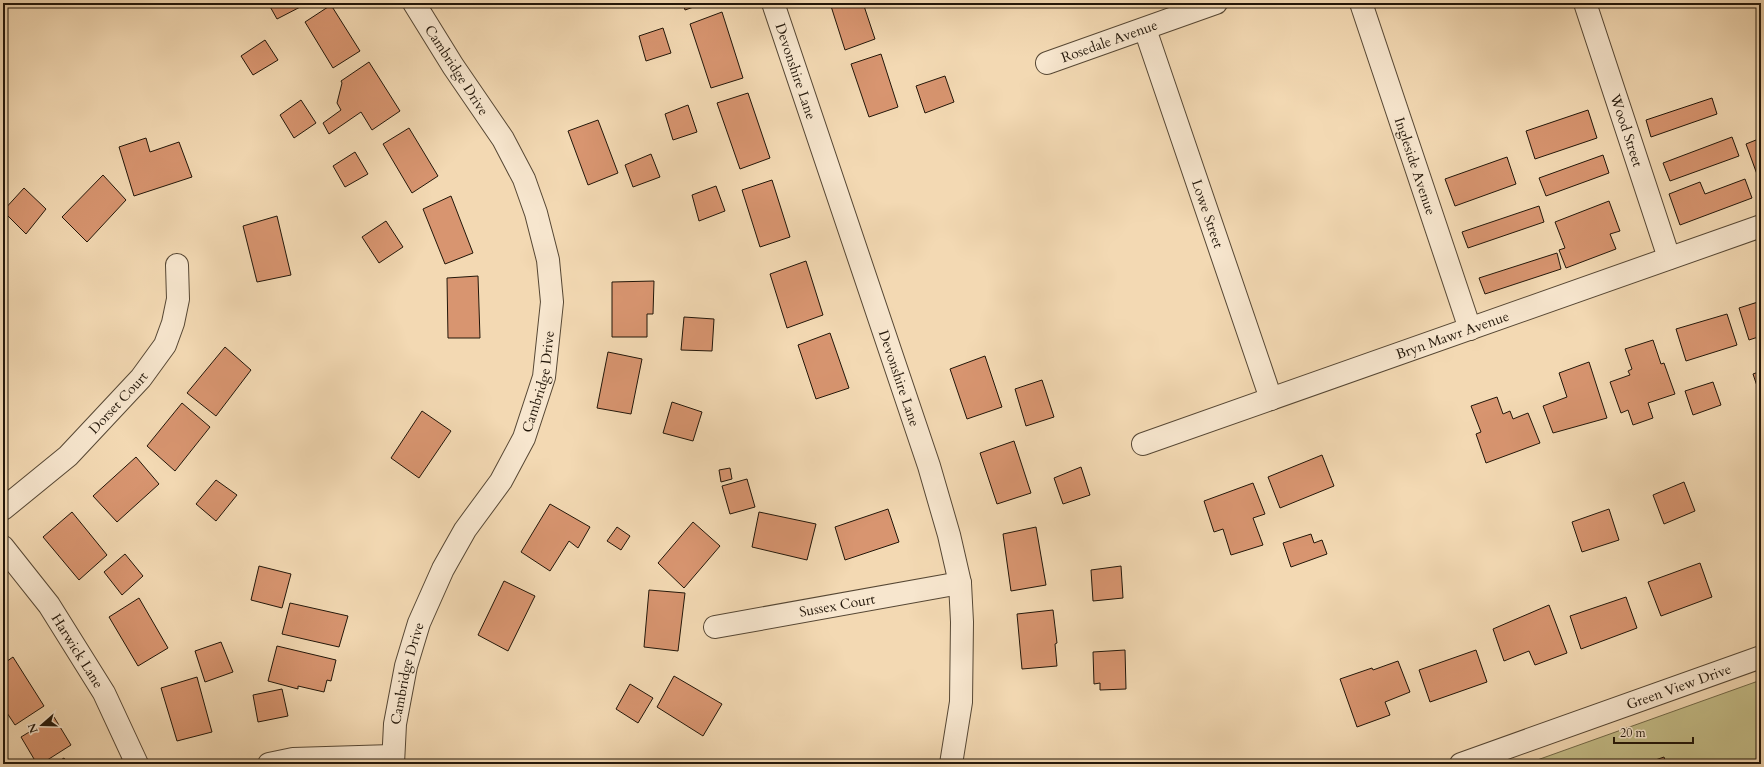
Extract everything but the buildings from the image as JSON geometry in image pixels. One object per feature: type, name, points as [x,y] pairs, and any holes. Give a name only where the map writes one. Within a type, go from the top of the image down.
[{"type":"street","name":"Cambridge Drive","points":[[392,760],[395,724],[406,666],[419,623],[443,569],[466,530],[501,481],[524,438],[544,377],[552,302],[548,260],[536,213],[524,179],[503,139],[453,66],[414,3]]},
{"type":"street","name":"Devonshire Lane","points":[[773,3],[929,466],[949,535],[960,583],[962,622],[960,702],[951,764]]},
{"type":"street","name":"Rosedale Avenue","points":[[1047,63],[1216,3]]},
{"type":"street","name":"Ingleside Avenue","points":[[1361,3],[1470,329]]},
{"type":"street","name":"Wood Street","points":[[1585,3],[1668,258]]},
{"type":"street","name":"Lowe Street","points":[[1144,28],[1271,399]]},
{"type":"street","name":"Bryn Mawr Avenue","points":[[1143,444],[1761,226]]},
{"type":"street","name":"Dorset Court","points":[[3,508],[68,456],[140,378],[165,345],[173,323],[178,299],[177,265]]},
{"type":"street","name":"Harwick Lane","points":[[3,546],[48,605],[104,693],[137,764]]},
{"type":"street","name":"Sussex Court","points":[[715,627],[960,583]]},
{"type":"street","name":"Green View Drive","points":[[1461,764],[1761,657]]},
{"type":"street","points":[[269,764],[293,759],[392,760]]},
{"type":"shaded area","points":[[1761,680],[1761,764],[1526,764]]}]
